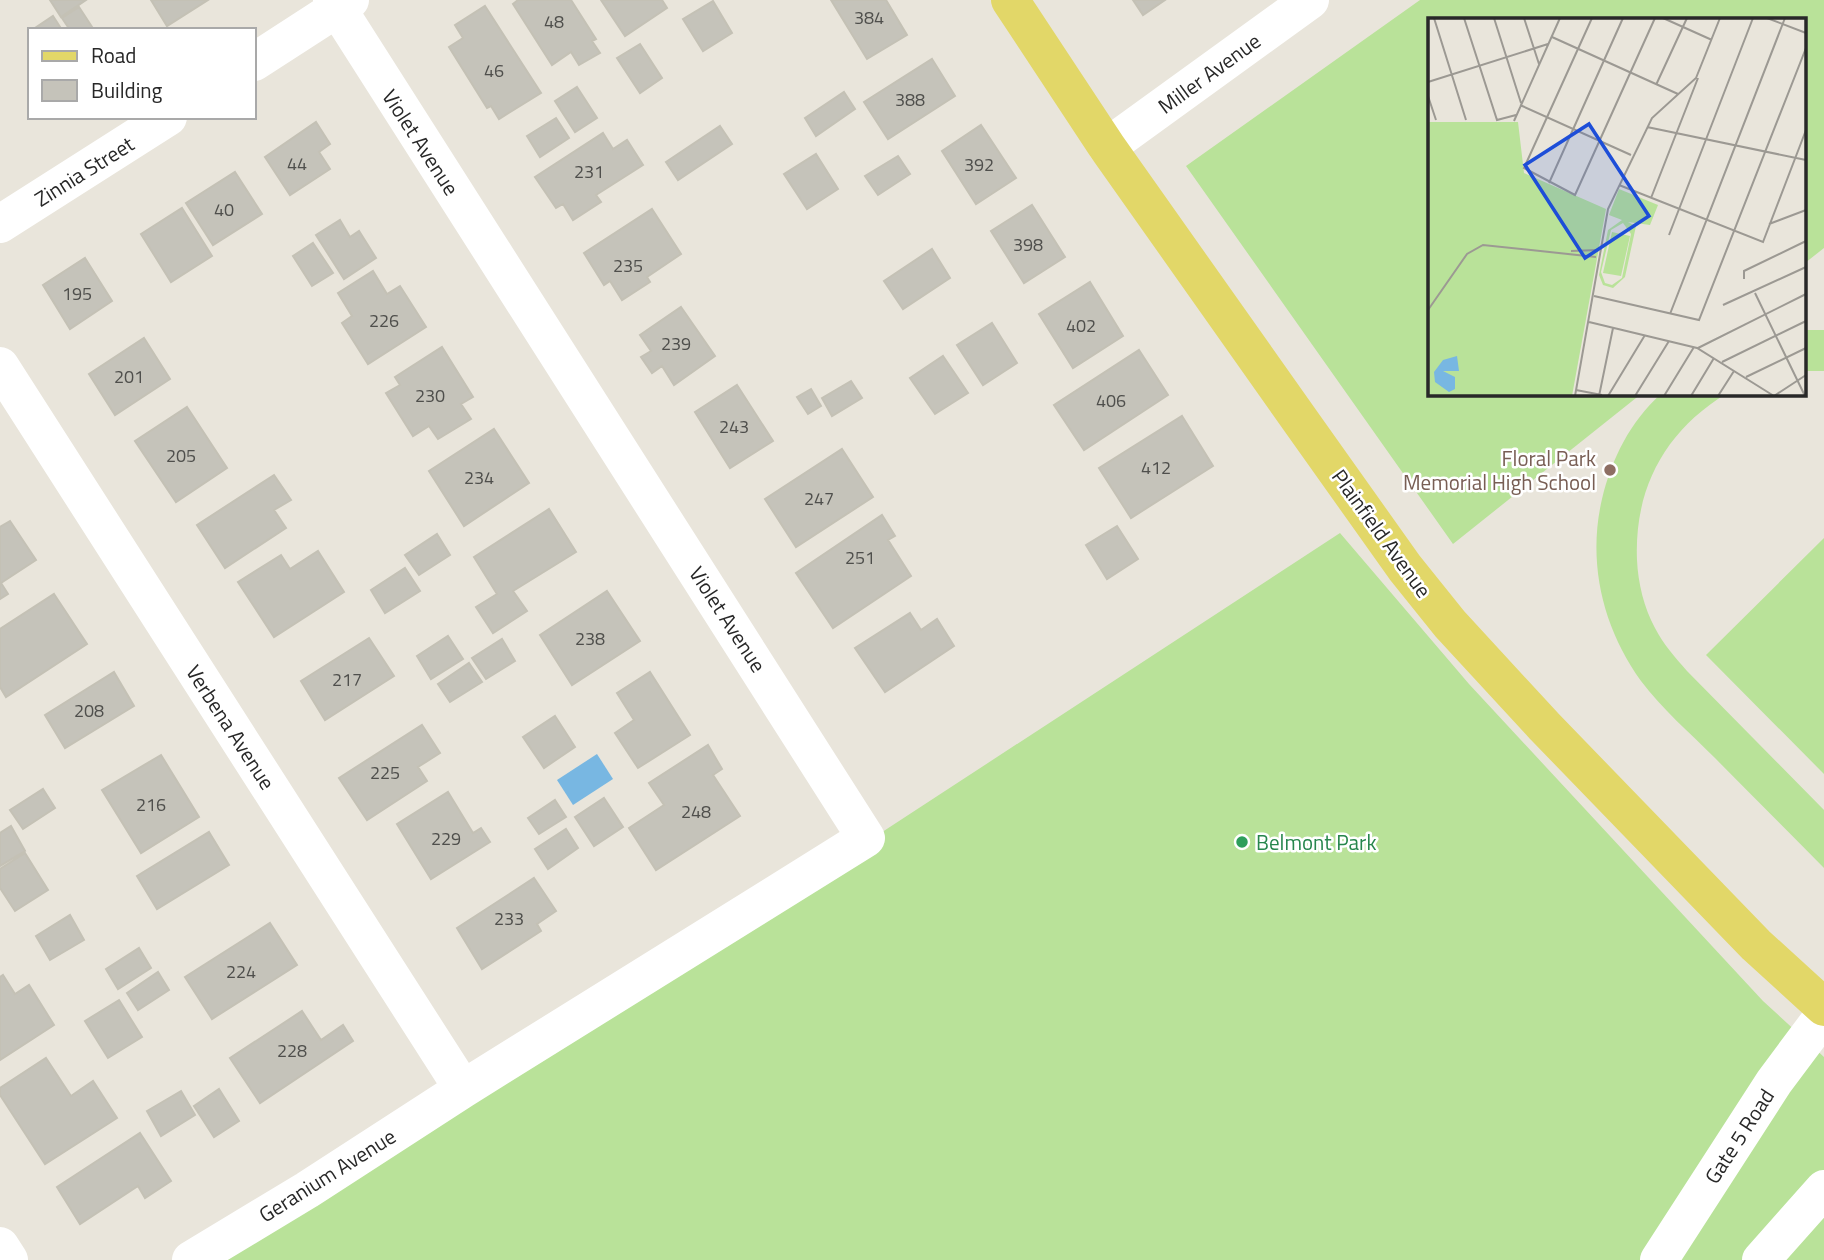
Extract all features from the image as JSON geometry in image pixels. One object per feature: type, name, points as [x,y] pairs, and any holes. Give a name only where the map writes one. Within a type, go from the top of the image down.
[{"type":"main road","name":"Plainfield Avenue","points":[[1010,0],[1107,147],[1357,501],[1450,624],[1544,726],[1756,945],[1824,1007]]},
{"type":"street","name":"Miller Avenue","points":[[1107,147],[1310,0]]},
{"type":"street","points":[[256,61],[340,3]]},
{"type":"street","name":"Violet Avenue","points":[[340,3],[439,171],[663,517],[866,838],[463,1089]]},
{"type":"street","name":"Zinnia Street","points":[[0,224],[165,119]]},
{"type":"street","name":"Verbena Avenue","points":[[0,366],[463,1089]]},
{"type":"street","name":"Gate 5 Road","points":[[1659,1260],[1774,1082],[1824,1015]]},
{"type":"street","name":"Geranium Avenue","points":[[191,1260],[307,1190],[463,1089]]},
{"type":"street","points":[[1760,1260],[1824,1189]]},
{"type":"street","points":[[0,1245],[9,1260]]},
{"type":"green space","points":[[1420,0],[1824,0],[1824,248],[1806,262],[1806,18],[1428,18],[1428,396],[1638,396],[1453,544],[1186,166]]},
{"type":"green space","points":[[1806,330],[1824,330],[1824,371],[1806,371]]},
{"type":"green space","points":[[1659,396],[1723,396],[1686,426],[1670,444],[1648,486],[1637,534],[1637,560],[1640,586],[1651,620],[1662,640],[1687,671],[1824,810],[1824,868],[1649,691],[1628,661],[1608,617],[1596,547],[1602,499],[1617,455],[1631,429]]},
{"type":"green space","name":"Belmont Park","points":[[1340,533],[1469,684],[1763,1001],[1824,1057],[1824,1260],[227,1260]]},
{"type":"green space","points":[[1824,538],[1824,774],[1706,655]]},
{"type":"water","points":[[597,754],[613,779],[573,805],[557,780]]},
{"type":"building","points":[[50,0],[86,0],[61,17]]},
{"type":"building","points":[[151,0],[208,0],[167,26]]},
{"type":"building","points":[[518,0],[571,0],[596,39],[592,41],[600,53],[579,65],[571,52],[552,65],[513,4]]},
{"type":"building","points":[[601,0],[662,0],[667,8],[625,36]]},
{"type":"building","points":[[831,0],[886,0],[907,35],[867,59]]},
{"type":"building","points":[[1133,0],[1165,0],[1143,15]]},
{"type":"building","points":[[713,1],[732,33],[703,51],[683,19]]},
{"type":"building","points":[[485,6],[541,93],[499,119],[491,106],[487,108],[449,47],[463,38],[455,25]]},
{"type":"building","points":[[79,7],[93,28],[69,28],[62,18]]},
{"type":"building","points":[[53,16],[61,28],[35,28]]},
{"type":"building","points":[[640,44],[662,78],[640,93],[617,58]]},
{"type":"building","points":[[932,59],[955,96],[888,139],[864,102]]},
{"type":"building","points":[[577,87],[597,118],[575,132],[555,101]]},
{"type":"building","points":[[844,92],[855,109],[816,136],[805,118]]},
{"type":"building","points":[[556,118],[569,138],[540,157],[527,136]]},
{"type":"building","points":[[316,122],[330,144],[319,152],[330,169],[290,195],[265,157]]},
{"type":"building","points":[[981,125],[1016,178],[976,204],[942,151]]},
{"type":"building","points":[[720,126],[732,144],[678,180],[666,162]]},
{"type":"building","points":[[603,133],[613,149],[627,140],[643,165],[596,195],[601,202],[573,220],[563,204],[556,208],[535,177]]},
{"type":"building","points":[[816,154],[838,189],[807,209],[784,174]]},
{"type":"building","points":[[898,156],[910,174],[878,195],[865,176]]},
{"type":"building","points":[[235,172],[262,214],[213,245],[186,203]]},
{"type":"building","points":[[1032,205],[1065,257],[1024,283],[991,231]]},
{"type":"building","points":[[182,208],[212,256],[171,282],[141,234]]},
{"type":"building","points":[[652,209],[681,254],[647,277],[650,282],[622,300],[610,281],[604,285],[584,253]]},
{"type":"building","points":[[340,220],[350,237],[359,231],[376,258],[344,279],[316,235]]},
{"type":"building","points":[[313,243],[333,273],[312,286],[293,256]]},
{"type":"building","points":[[932,249],[950,278],[903,309],[884,281]]},
{"type":"building","points":[[85,258],[112,301],[70,329],[43,285]]},
{"type":"building","points":[[373,271],[387,294],[400,286],[426,327],[368,364],[342,323],[352,316],[338,293]]},
{"type":"building","points":[[1090,282],[1123,336],[1073,368],[1039,314]]},
{"type":"building","points":[[681,307],[715,356],[674,385],[662,366],[652,373],[641,357],[651,351],[640,335]]},
{"type":"building","points":[[992,323],[1017,363],[983,385],[957,345]]},
{"type":"building","points":[[144,338],[170,379],[115,415],[89,374]]},
{"type":"building","points":[[442,347],[473,397],[461,404],[471,419],[438,439],[429,426],[413,436],[386,393],[400,385],[395,377]]},
{"type":"building","points":[[1139,350],[1168,395],[1084,450],[1054,405]]},
{"type":"building","points":[[943,356],[968,393],[935,414],[910,378]]},
{"type":"building","points":[[851,381],[862,398],[832,416],[822,398]]},
{"type":"building","points":[[737,385],[773,441],[730,468],[695,412]]},
{"type":"building","points":[[811,389],[821,406],[808,414],[797,397]]},
{"type":"building","points":[[187,407],[227,468],[176,502],[135,441]]},
{"type":"building","points":[[1182,416],[1213,466],[1131,518],[1099,468]]},
{"type":"building","points":[[494,429],[529,483],[464,526],[429,471]]},
{"type":"building","points":[[842,449],[873,497],[796,547],[765,499]]},
{"type":"building","points":[[274,475],[291,500],[274,510],[286,528],[225,568],[197,525]]},
{"type":"building","points":[[549,509],[576,552],[513,591],[527,611],[493,633],[476,607],[497,594],[474,557]]},
{"type":"building","points":[[882,515],[895,536],[888,540],[911,576],[833,628],[796,573]]},
{"type":"building","points":[[10,521],[36,560],[1,583],[8,594],[0,599],[0,527]]},
{"type":"building","points":[[1117,526],[1138,559],[1107,579],[1086,545]]},
{"type":"building","points":[[437,534],[450,555],[419,575],[405,555]]},
{"type":"building","points":[[318,551],[344,592],[274,637],[238,582],[281,555],[290,569]]},
{"type":"building","points":[[405,568],[420,591],[385,613],[371,590]]},
{"type":"building","points":[[607,591],[640,641],[572,685],[540,635]]},
{"type":"building","points":[[54,594],[87,644],[6,697],[0,687],[0,629]]},
{"type":"building","points":[[910,613],[921,630],[937,619],[954,646],[885,692],[855,648]]},
{"type":"building","points":[[448,636],[463,659],[431,679],[417,656]]},
{"type":"building","points":[[369,638],[394,676],[325,720],[301,681]]},
{"type":"building","points":[[502,639],[515,661],[486,679],[472,658]]},
{"type":"building","points":[[469,663],[482,682],[450,702],[438,684]]},
{"type":"building","points":[[114,672],[134,706],[65,748],[45,715]]},
{"type":"building","points":[[650,672],[690,735],[638,768],[615,733],[634,720],[617,693]]},
{"type":"building","points":[[555,716],[575,747],[544,768],[523,737]]},
{"type":"building","points":[[422,725],[440,753],[418,767],[427,781],[367,820],[339,778]]},
{"type":"building","points":[[708,745],[722,769],[713,775],[740,816],[656,870],[629,828],[664,805],[649,783]]},
{"type":"building","points":[[161,755],[199,817],[141,853],[102,790]]},
{"type":"building","points":[[43,789],[55,808],[23,829],[10,810]]},
{"type":"building","points":[[448,792],[473,833],[481,828],[490,842],[431,879],[397,824]]},
{"type":"building","points":[[604,798],[623,827],[594,846],[575,817]]},
{"type":"building","points":[[555,800],[566,817],[539,834],[528,818]]},
{"type":"building","points":[[11,826],[25,851],[0,866],[0,833]]},
{"type":"building","points":[[566,829],[578,848],[548,869],[535,849]]},
{"type":"building","points":[[209,832],[229,865],[157,909],[137,876]]},
{"type":"building","points":[[25,853],[48,890],[15,911],[0,888],[0,869]]},
{"type":"building","points":[[534,878],[556,911],[537,924],[541,931],[482,969],[457,928]]},
{"type":"building","points":[[70,915],[84,940],[50,960],[36,936]]},
{"type":"building","points":[[270,923],[297,965],[212,1019],[185,977]]},
{"type":"building","points":[[139,948],[151,968],[118,989],[106,969]]},
{"type":"building","points":[[158,972],[169,990],[138,1010],[127,993]]},
{"type":"building","points":[[3,975],[15,994],[29,985],[54,1025],[0,1060],[0,977]]},
{"type":"building","points":[[119,1000],[142,1037],[108,1058],[85,1021]]},
{"type":"building","points":[[302,1011],[321,1040],[343,1025],[353,1041],[260,1103],[230,1058]]},
{"type":"building","points":[[46,1058],[71,1096],[93,1081],[117,1118],[45,1164],[0,1095],[0,1088]]},
{"type":"building","points":[[219,1089],[239,1121],[214,1137],[194,1106]]},
{"type":"building","points":[[181,1091],[195,1115],[161,1136],[147,1111]]},
{"type":"building","points":[[140,1133],[171,1181],[145,1198],[138,1186],[80,1224],[57,1187]]},
{"type":"place","name":"Floral Park Memorial High School","points":[[1610,470]]},
{"type":"place","name":"Belmont Park","points":[[1242,842]]}]
